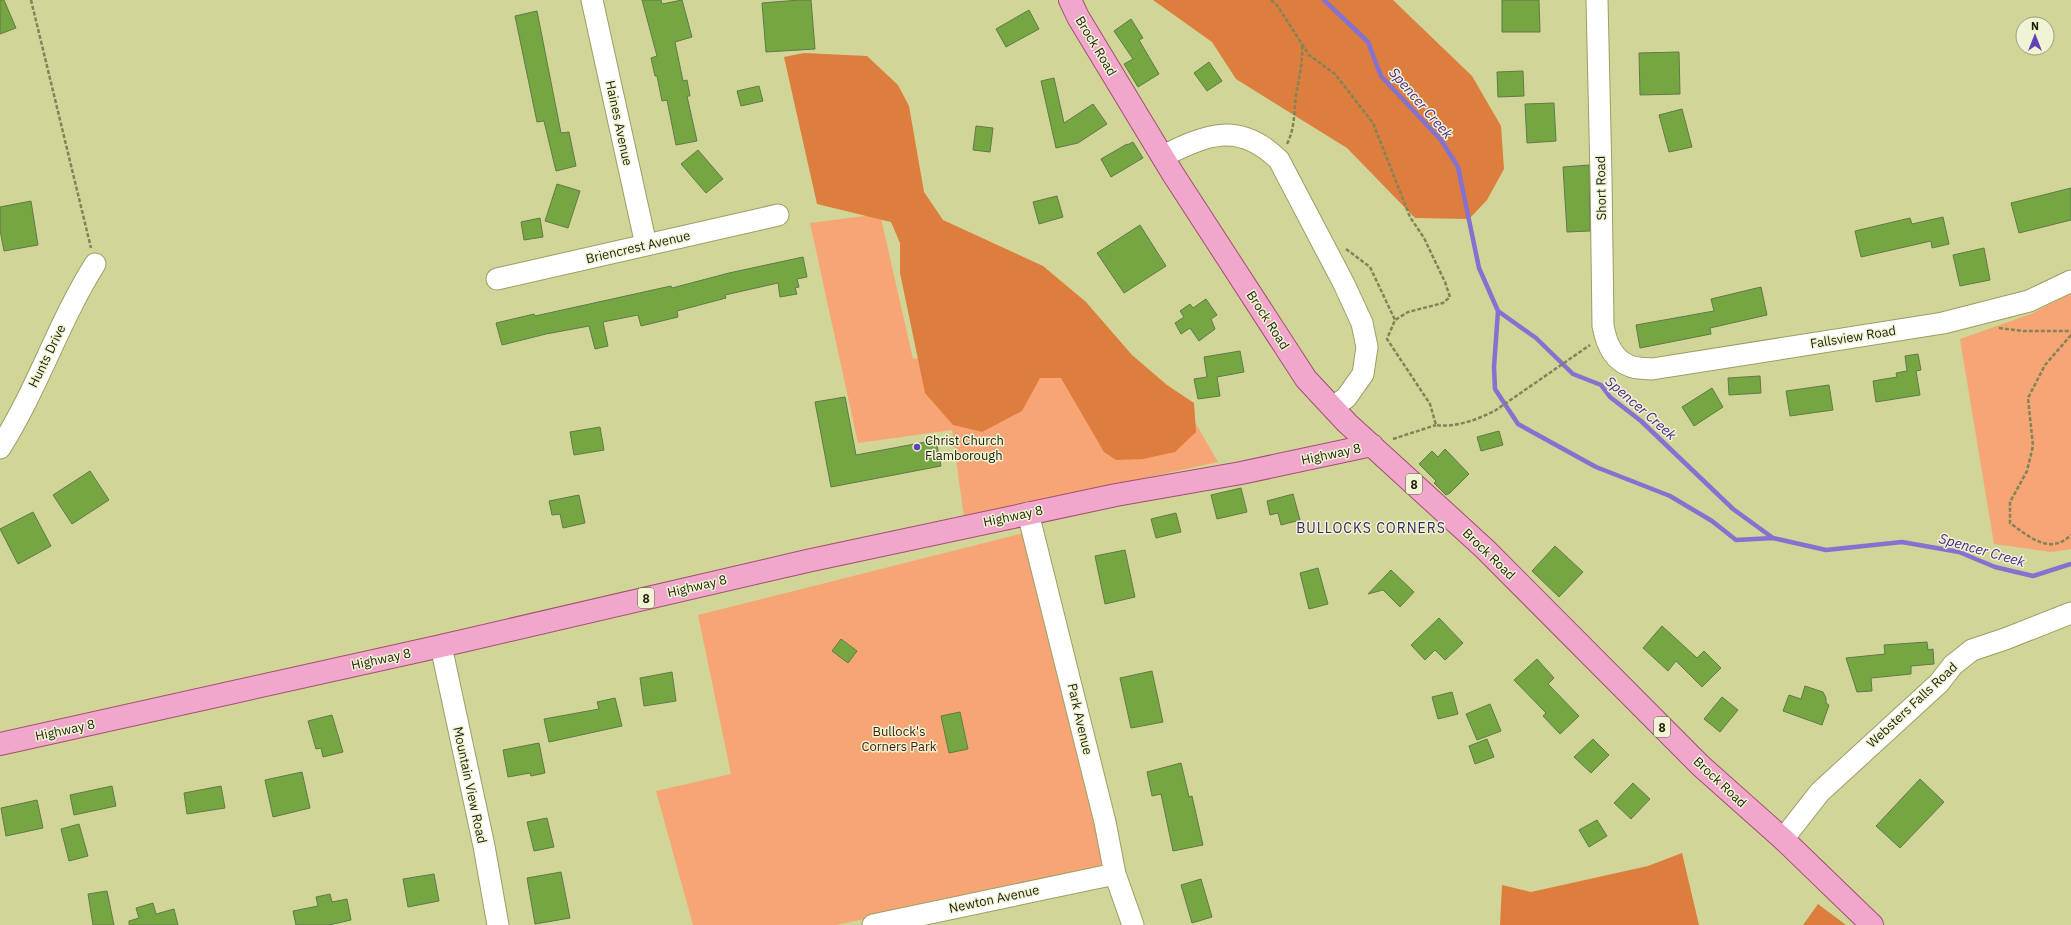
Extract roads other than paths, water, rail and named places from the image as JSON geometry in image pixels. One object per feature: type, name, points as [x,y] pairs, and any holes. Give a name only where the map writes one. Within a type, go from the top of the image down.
[{"type":"main road","name":"Brock Road","points":[[1070,0],[1078,18],[1163,156],[1306,379],[1332,407],[1372,445],[1485,549],[1701,766],[1783,840],[1872,925]]},
{"type":"main road","name":"Highway 8","points":[[0,744],[441,646],[807,561],[1028,513],[1116,495],[1241,473],[1372,445]]},
{"type":"street","name":"Haines Avenue","points":[[592,0],[646,245]]},
{"type":"street","name":"Short Road","points":[[1597,0],[1601,176],[1602,326],[1605,339],[1614,355],[1629,366]]},
{"type":"street","points":[[1163,156],[1194,142],[1224,135],[1245,136],[1266,146],[1279,160],[1344,284],[1362,323],[1367,347],[1366,362],[1359,382],[1346,398],[1332,407]]},
{"type":"street","name":"Briencrest Avenue","points":[[498,279],[778,215]]},
{"type":"street","name":"Hunts Drive","points":[[0,448],[13,428],[83,283],[95,264]]},
{"type":"street","name":"Fallsview Road","points":[[1629,366],[1652,369],[1943,323],[2029,300],[2071,281]]},
{"type":"street","name":"Park Avenue","points":[[1028,513],[1105,822],[1115,874],[1133,925]]},
{"type":"street","name":"Websters Falls Road","points":[[1783,840],[1820,792],[1939,682],[1953,665],[1972,650],[2071,613]]},
{"type":"street","name":"Mountain View Road","points":[[441,646],[484,846],[498,925]]},
{"type":"street","name":"Newton Avenue","points":[[873,925],[1115,874]]},
{"type":"waterway","name":"Spencer Creek","points":[[1324,0],[1368,42],[1381,76],[1441,140],[1458,167],[1479,268],[1498,311],[1536,338],[1573,374],[1601,385],[1610,397],[1641,421],[1733,509],[1773,538],[1826,550],[1902,542],[1959,552],[1995,567],[2033,576],[2071,564]]},
{"type":"waterway","points":[[1498,311],[1494,367],[1495,389],[1518,424],[1596,467],[1670,496],[1712,521],[1736,540],[1773,538]]},
{"type":"place","name":"Christ Church Flamborough","points":[[917,447]]},
{"type":"district","name":"BULLOCKS CORNERS","points":[[1371,528]]},
{"type":"park label","name":"Bullock's Corners Park","points":[[899,738]]}]
